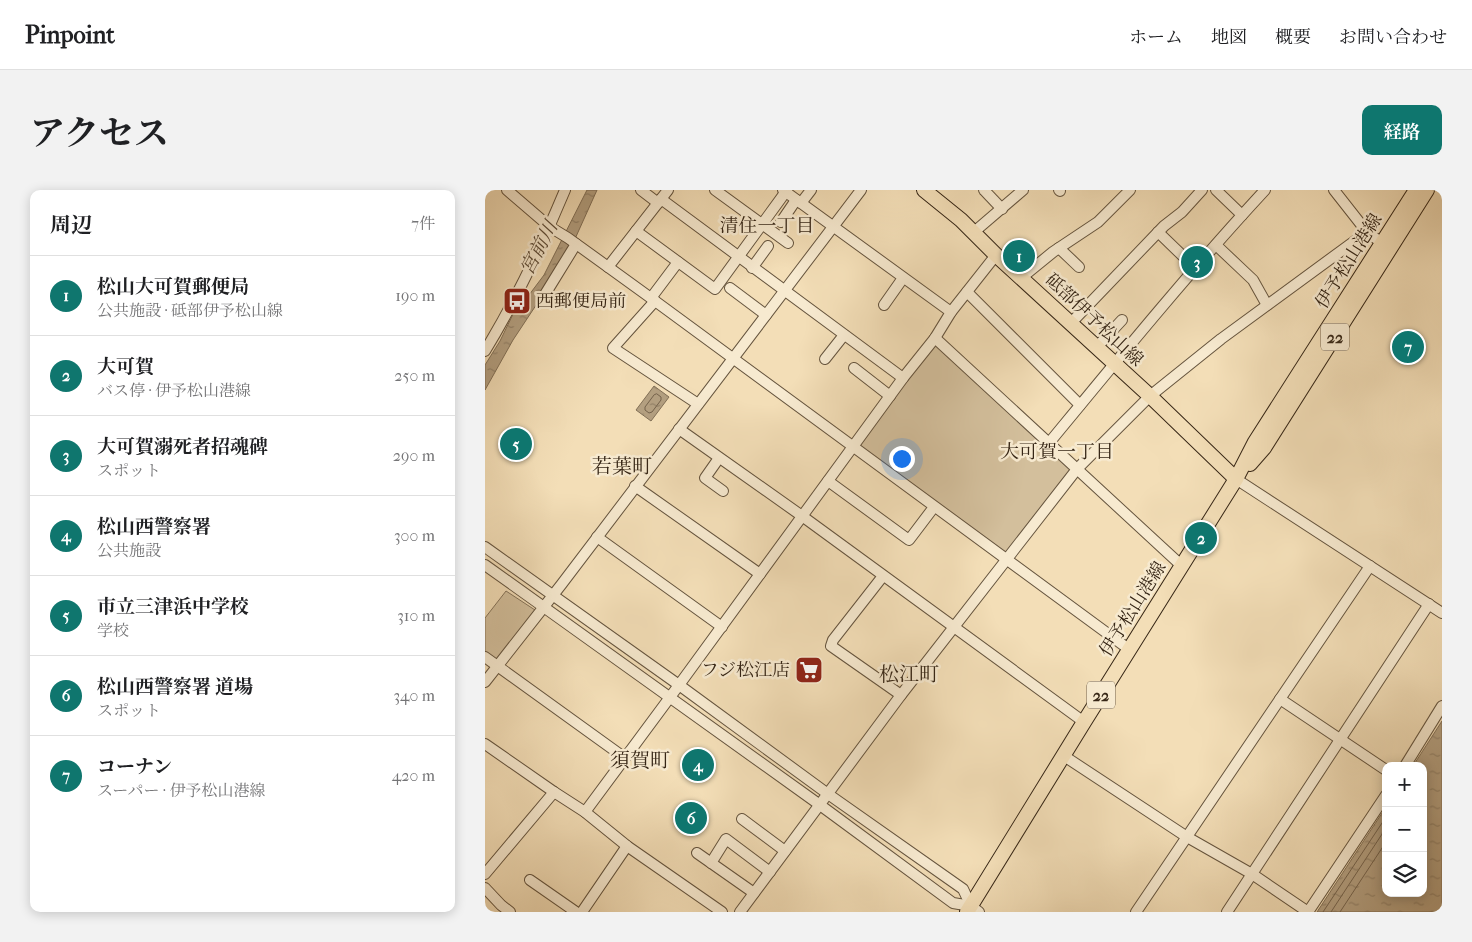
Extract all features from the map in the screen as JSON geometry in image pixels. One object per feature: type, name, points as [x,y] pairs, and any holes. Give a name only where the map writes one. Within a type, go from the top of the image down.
[{"type":"main road","name":"砥部伊予松山線","points":[[924,190],[951,210],[996,255],[1150,396],[1237,480]]},
{"type":"main road","name":"伊予松山港線","points":[[973,910],[1084,722],[1237,480],[1255,442],[1416,190]]},
{"type":"main road","name":"伊予松山港線","points":[[1237,480],[1263,448],[1427,190]]},
{"type":"street","points":[[507,190],[550,227],[733,358],[1005,560],[1130,650]]},
{"type":"street","points":[[485,351],[499,328],[550,227],[565,190]]},
{"type":"street","points":[[641,190],[739,257],[903,378]]},
{"type":"street","points":[[608,267],[668,190]]},
{"type":"street","points":[[781,222],[811,190]]},
{"type":"street","points":[[485,682],[861,190]]},
{"type":"street","points":[[984,190],[1002,209]]},
{"type":"street","points":[[974,232],[1023,190]]},
{"type":"street","points":[[1021,278],[1059,248],[1098,222],[1130,190]]},
{"type":"street","points":[[1070,324],[1158,232],[1182,212],[1203,190]]},
{"type":"street","points":[[1216,190],[1242,215]]},
{"type":"street","points":[[1049,443],[1114,364],[1265,190]]},
{"type":"street","points":[[1334,190],[1367,232],[1382,243]]},
{"type":"street","points":[[720,191],[787,243]]},
{"type":"street","points":[[635,231],[715,289],[785,191],[951,312]]},
{"type":"street","points":[[1158,232],[1197,267]]},
{"type":"street","points":[[740,912],[901,695],[1077,469],[1150,396],[1221,339],[1367,232]]},
{"type":"street","points":[[545,296],[575,244]]},
{"type":"street","points":[[1216,245],[1253,280],[1267,305]]},
{"type":"street","points":[[753,268],[768,246]]},
{"type":"street","points":[[1059,248],[1079,267]]},
{"type":"street","points":[[585,812],[903,378],[935,338],[951,312],[996,255]]},
{"type":"street","points":[[678,262],[653,300],[613,348],[698,404]]},
{"type":"street","points":[[884,305],[903,278]]},
{"type":"street","points":[[730,288],[766,315]]},
{"type":"street","points":[[967,292],[1080,405]]},
{"type":"street","points":[[1096,348],[1121,320]]},
{"type":"street","points":[[825,359],[844,335]]},
{"type":"street","points":[[935,338],[1183,566]]},
{"type":"street","points":[[854,368],[890,396]]},
{"type":"street","points":[[679,429],[802,516],[1084,722]]},
{"type":"street","points":[[718,490],[705,478],[719,458]]},
{"type":"street","points":[[1237,480],[1442,612]]},
{"type":"street","points":[[828,481],[909,540],[934,507]]},
{"type":"street","points":[[635,486],[761,574]]},
{"type":"street","points":[[597,537],[722,627]]},
{"type":"street","points":[[485,547],[963,889],[973,910]]},
{"type":"street","points":[[485,565],[820,805],[953,903],[973,910]]},
{"type":"street","points":[[1135,912],[1370,566]]},
{"type":"street","points":[[883,576],[833,640],[831,646],[901,695]]},
{"type":"street","points":[[1227,912],[1429,604]]},
{"type":"street","points":[[485,657],[625,758]]},
{"type":"street","points":[[1280,699],[1382,767]]},
{"type":"street","points":[[1407,762],[1442,706]]},
{"type":"street","points":[[485,744],[585,812],[627,846],[722,912]]},
{"type":"street","points":[[1064,756],[1187,837],[1251,874],[1308,912],[1382,802]]},
{"type":"street","points":[[485,874],[554,792]]},
{"type":"street","points":[[742,819],[785,851]]},
{"type":"street","points":[[711,863],[726,840],[770,872]]},
{"type":"street","points":[[581,912],[627,846]]},
{"type":"street","points":[[697,853],[754,893]]},
{"type":"street","points":[[530,880],[554,890],[576,912]]},
{"type":"street","points":[[485,888],[510,912]]},
{"type":"shaded area","points":[[935,341],[1073,469],[1005,556],[858,447]]},
{"type":"shaded area","points":[[506,591],[535,610],[497,663],[485,654],[485,618]]},
{"type":"water","name":"宮前川","points":[[587,190],[597,190],[570,250],[513,340],[485,390],[485,365],[500,341],[516,308],[526,299],[544,275]]},
{"type":"water","points":[[654,386],[669,397],[651,421],[636,410]]},
{"type":"water","points":[[1442,721],[1442,912],[1317,912],[1382,813],[1382,897],[1427,897],[1427,762],[1416,762]]},
{"type":"place","name":"松山大可賀郵便局","points":[[1019,256]]},
{"type":"place","name":"大可賀溺死者招魂碑","points":[[1197,262]]},
{"type":"place","name":"西郵便局前","points":[[517,301]]},
{"type":"place","name":"コーナン","points":[[1408,347]]},
{"type":"place","name":"市立三津浜中学校","points":[[516,444]]},
{"type":"place","name":"大可賀","points":[[1201,538]]},
{"type":"place","name":"フジ松江店","points":[[809,670]]},
{"type":"place","name":"松山西警察署","points":[[698,765]]},
{"type":"place","name":"松山西警察署 道場","points":[[691,818]]},
{"type":"district","name":"清住一丁目","points":[[767,226]]},
{"type":"district","name":"大可賀一丁目","points":[[1057,452]]},
{"type":"district","name":"若葉町","points":[[622,466]]},
{"type":"district","name":"松江町","points":[[909,674]]},
{"type":"district","name":"須賀町","points":[[640,760]]}]
